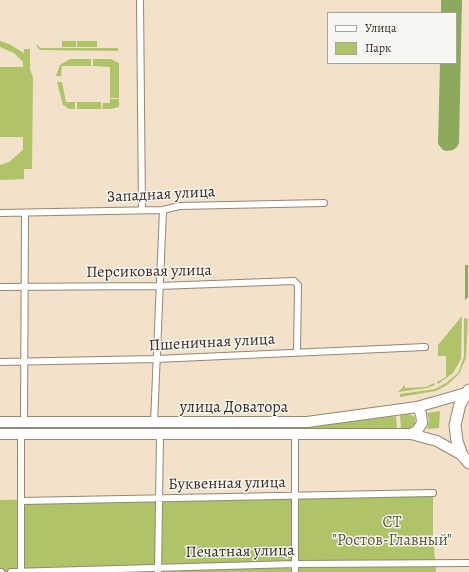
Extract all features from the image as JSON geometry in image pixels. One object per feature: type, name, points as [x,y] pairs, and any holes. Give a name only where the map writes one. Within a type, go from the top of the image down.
[{"type":"highway","points":[[466,459],[457,442],[455,426],[460,404],[467,391]]},
{"type":"main road","name":"улица Доватора","points":[[0,422],[295,423],[417,407],[446,400],[467,391]]},
{"type":"main road","points":[[411,434],[417,431],[422,423],[421,414],[417,407]]},
{"type":"main road","name":"улица Доватора","points":[[0,434],[411,434],[437,441],[466,459]]},
{"type":"street","points":[[140,0],[142,210]]},
{"type":"street","name":"Западная улица","points":[[0,213],[163,210],[179,206],[324,203]]},
{"type":"street","points":[[154,423],[163,210]]},
{"type":"street","points":[[24,422],[25,213]]},
{"type":"street","name":"Персиковая улица","points":[[0,287],[159,286],[297,282],[297,352]]},
{"type":"street","name":"Пшеничная улица","points":[[0,362],[156,359],[425,347]]},
{"type":"street","points":[[21,434],[21,572]]},
{"type":"street","points":[[158,569],[160,435]]},
{"type":"street","points":[[295,435],[295,572]]},
{"type":"street","name":"Буквенная улица","points":[[21,501],[433,493]]},
{"type":"street","name":"Печатная улица","points":[[11,572],[296,564],[469,564]]},
{"type":"green space","points":[[441,0],[462,0],[459,143],[453,150],[447,151],[443,150],[438,144],[440,64],[457,64],[457,12],[441,12]]},
{"type":"green space","points":[[0,41],[9,44],[24,53],[24,49],[30,49],[30,69],[33,78],[32,169],[24,169],[24,179],[0,180],[0,165],[9,162],[23,150],[23,137],[0,137],[0,67],[23,67],[23,62],[14,53],[0,47]]},
{"type":"green space","points":[[62,41],[76,41],[76,47],[62,47]]},
{"type":"green space","points":[[77,41],[97,41],[97,47],[77,47]]},
{"type":"green space","points":[[37,44],[40,48],[118,48],[118,51],[40,50],[37,47]]},
{"type":"green space","points":[[70,59],[91,59],[91,66],[62,66],[61,76],[56,76],[60,65]]},
{"type":"green space","points":[[93,59],[111,59],[119,63],[119,98],[110,98],[110,67],[93,66]]},
{"type":"green space","points":[[57,82],[62,82],[66,102],[75,102],[75,109],[69,109],[63,105]]},
{"type":"green space","points":[[110,99],[119,99],[119,107],[102,109],[103,103],[110,103]]},
{"type":"green space","points":[[77,102],[101,102],[101,109],[77,109]]},
{"type":"green space","points":[[465,265],[468,265],[468,297],[465,300]]},
{"type":"green space","points":[[462,316],[461,359],[453,373],[438,384],[437,382],[446,377],[446,356],[438,356],[438,345]]},
{"type":"green space","points":[[464,318],[468,319],[466,358],[459,374],[447,385],[436,391],[400,397],[400,394],[435,389],[446,383],[458,373],[464,357]]},
{"type":"green space","points":[[434,383],[435,385],[427,388],[398,392],[405,385],[405,388],[426,387]]},
{"type":"green space","points":[[440,411],[439,428],[427,429],[429,420],[427,413]]},
{"type":"green space","points":[[409,414],[415,417],[415,424],[411,428],[401,429],[400,415]]},
{"type":"green space","points":[[396,416],[397,429],[308,429],[309,426]]},
{"type":"green space","name":"СТ \"Ростов-Главный\"","points":[[433,491],[433,538],[436,572],[0,572],[0,500]]}]
